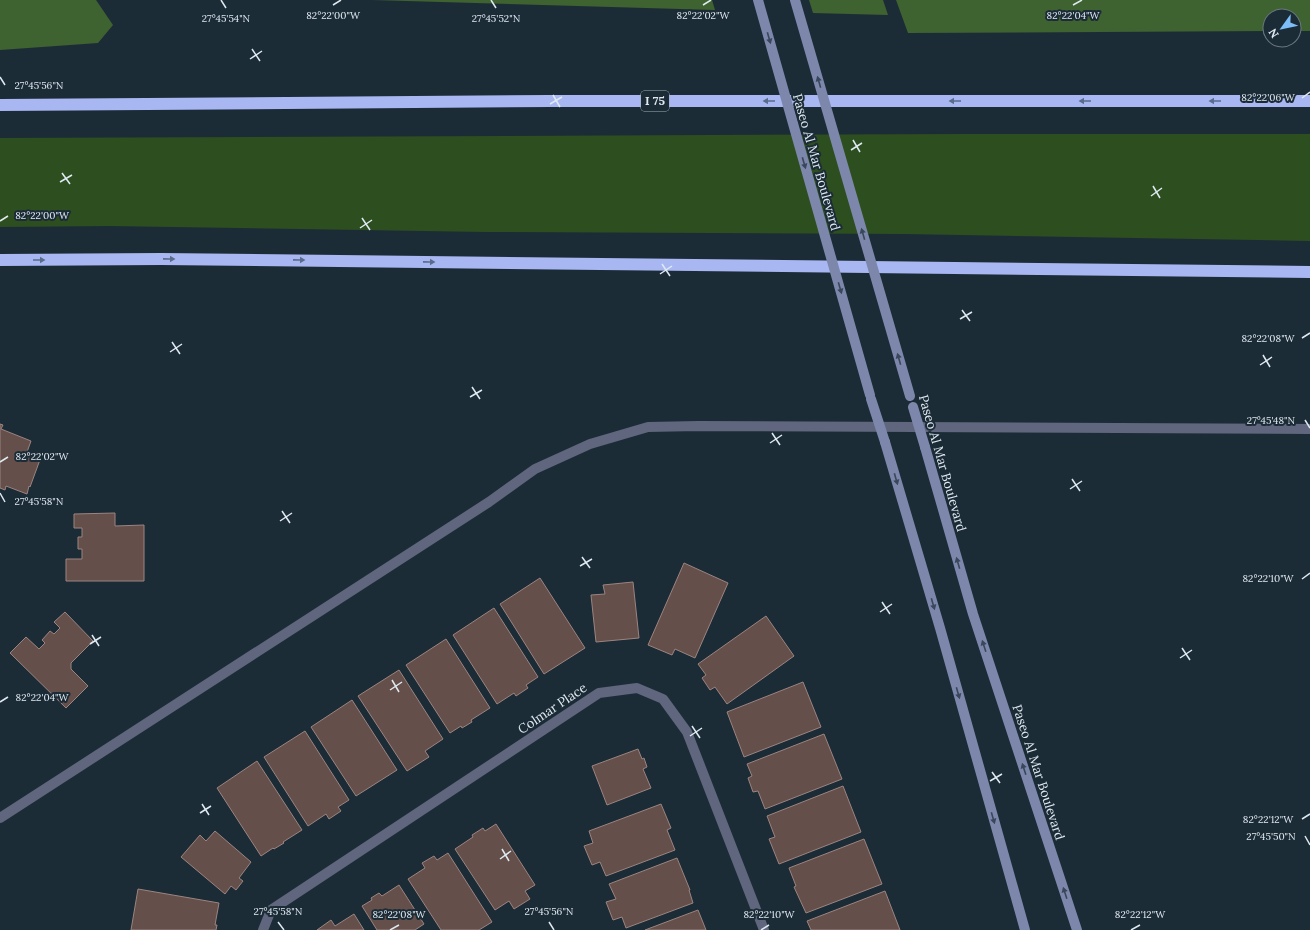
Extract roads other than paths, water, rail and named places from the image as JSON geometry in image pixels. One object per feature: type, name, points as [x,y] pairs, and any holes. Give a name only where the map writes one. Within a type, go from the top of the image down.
[{"type":"highway","name":"I 75","points":[[0,105],[550,101],[1310,101]]},
{"type":"highway","points":[[0,260],[161,259],[1310,272]]},
{"type":"main road","name":"Paseo Al Mar Boulevard","points":[[758,0],[868,387],[940,628],[1025,930]]},
{"type":"main road","name":"Paseo Al Mar Boulevard","points":[[795,0],[973,614],[1077,930]]},
{"type":"street","points":[[0,818],[488,502],[535,469],[590,444],[648,426],[1310,429]]},
{"type":"street","name":"Colmar Place","points":[[263,930],[272,910],[599,693],[637,688],[663,699],[687,732],[764,930]]}]
